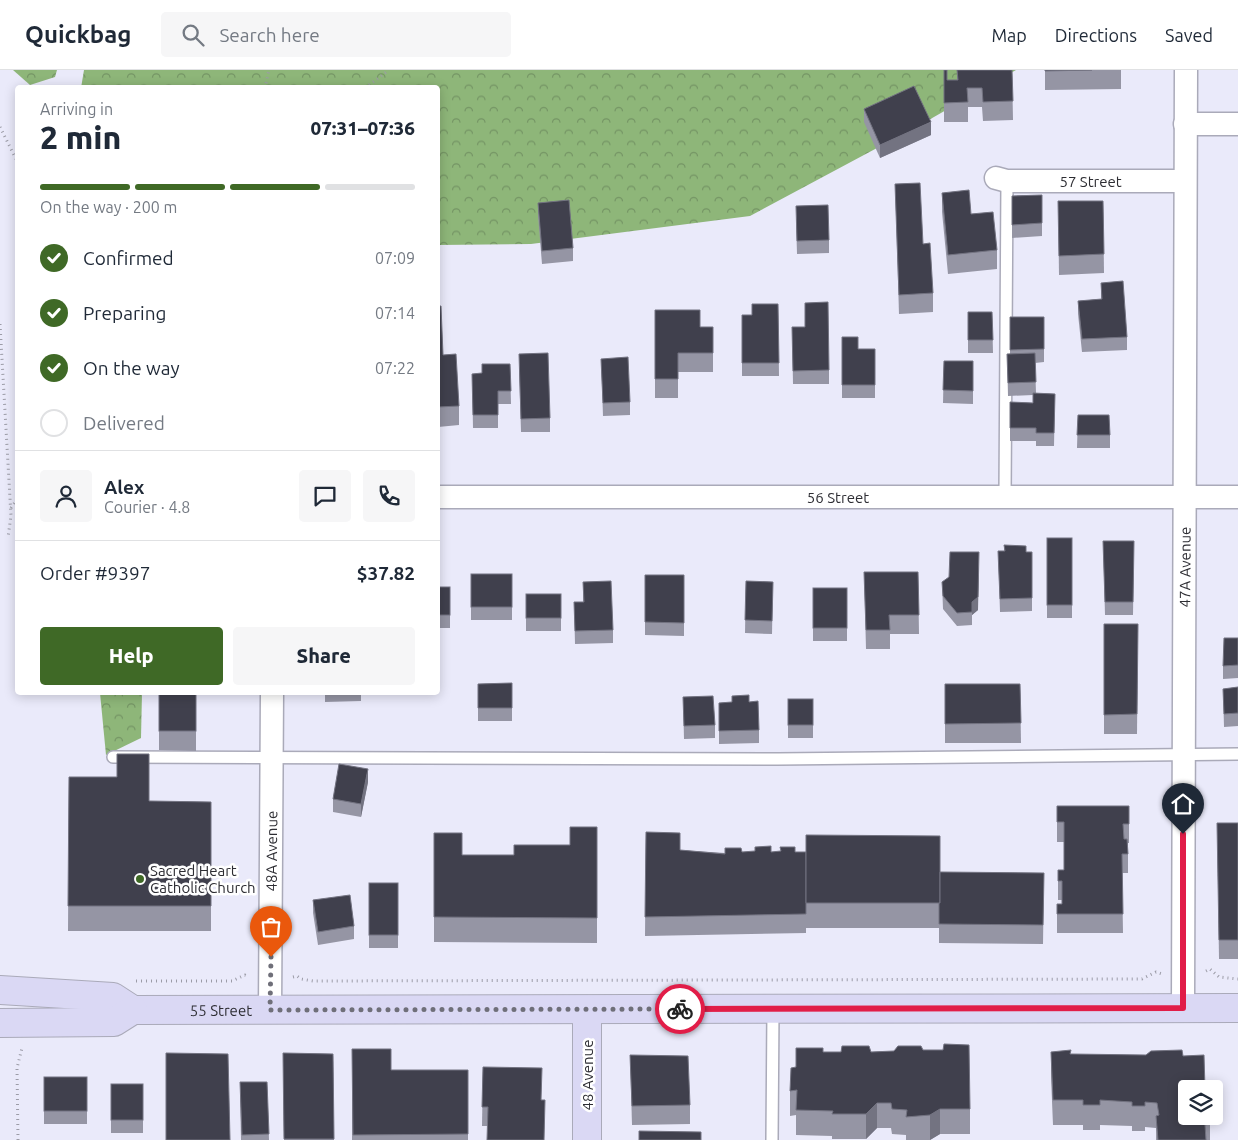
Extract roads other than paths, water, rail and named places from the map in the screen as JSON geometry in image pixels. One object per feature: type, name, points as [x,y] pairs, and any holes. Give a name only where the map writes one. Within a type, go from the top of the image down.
[{"type":"street","points":[[1186,70],[1185,124],[1238,124]]},
{"type":"street","name":"47A Avenue","points":[[1183,1008],[1185,124]]},
{"type":"street","name":"57 Street","points":[[1002,180],[1185,181]]},
{"type":"street","name":"56 Street","points":[[440,498],[1238,497]]},
{"type":"street","name":"48A Avenue","points":[[270,1010],[272,695]]},
{"type":"street","points":[[0,990],[113,997],[134,1010]]},
{"type":"street","name":"55 Street","points":[[0,1024],[114,1022],[134,1010],[1238,1008]]},
{"type":"street","name":"48 Avenue","points":[[587,1010],[587,1140]]},
{"type":"lane","points":[[1002,180],[1005,497]]},
{"type":"lane","points":[[113,757],[778,759],[1238,754]]},
{"type":"lane","points":[[772,1140],[773,1009]]},
{"type":"place","name":"Sacred Heart Catholic Church","points":[[140,879]]}]
